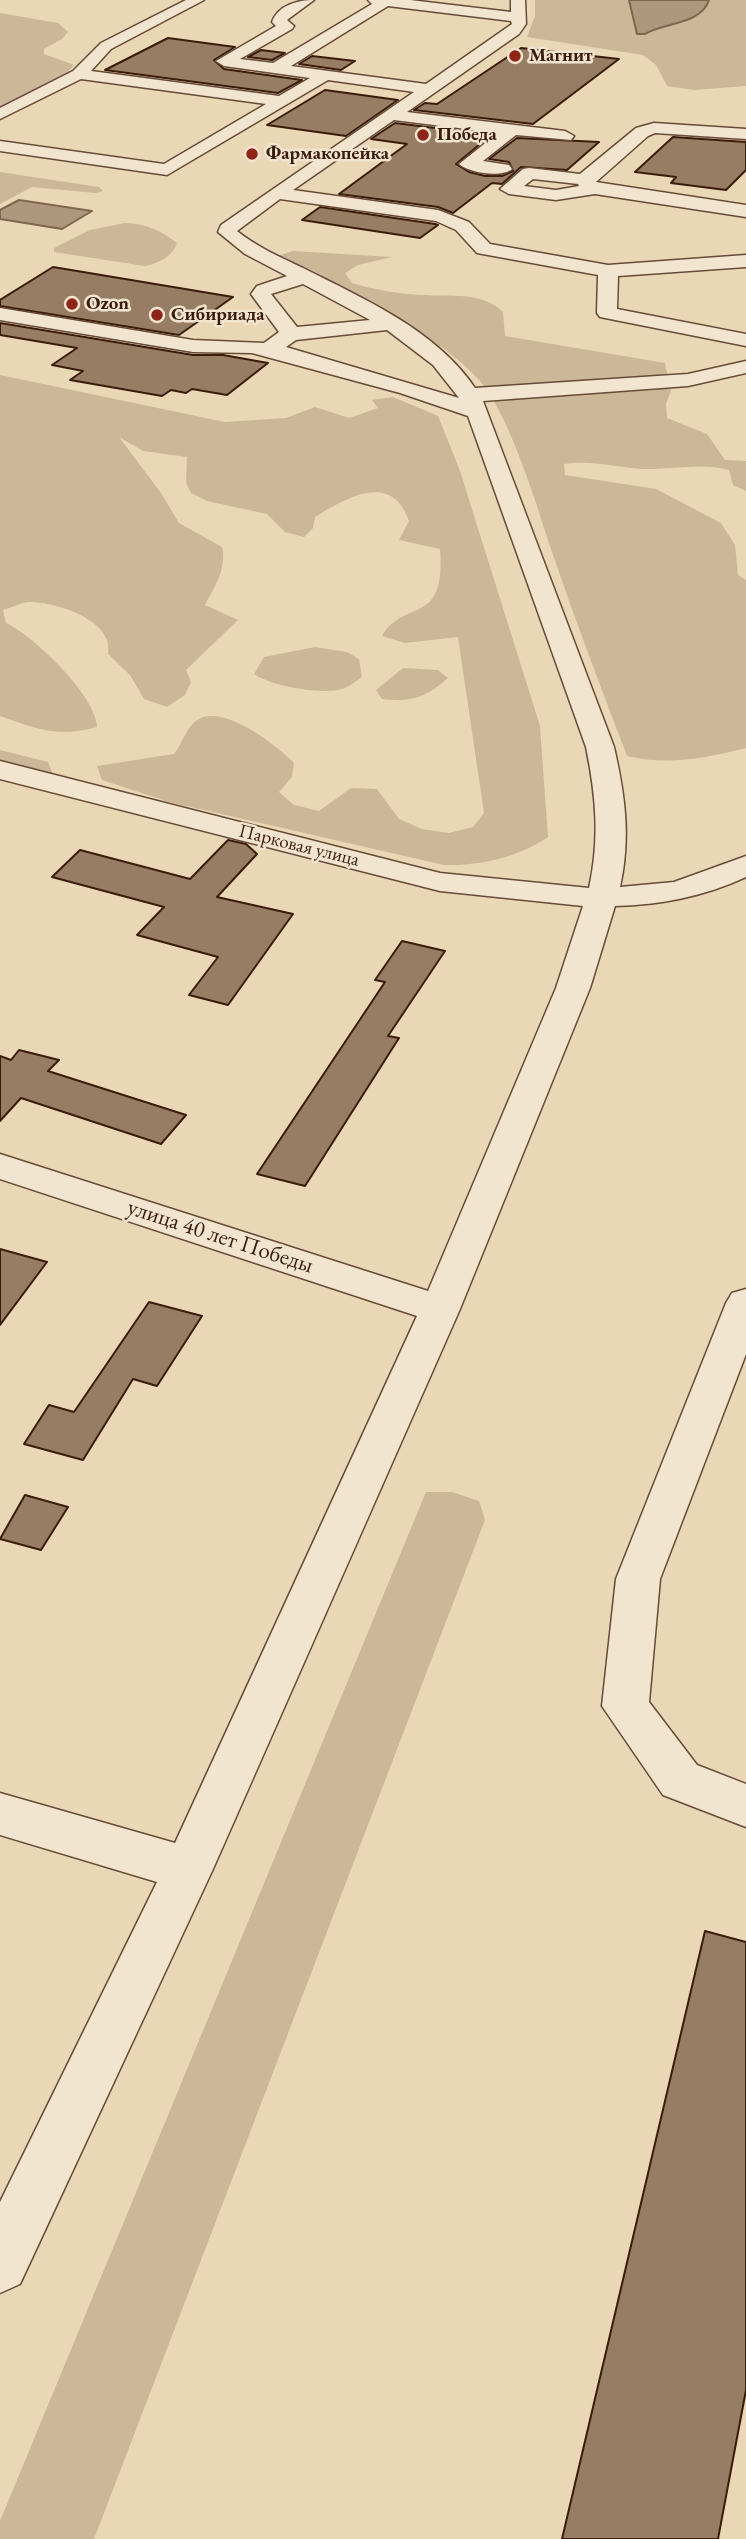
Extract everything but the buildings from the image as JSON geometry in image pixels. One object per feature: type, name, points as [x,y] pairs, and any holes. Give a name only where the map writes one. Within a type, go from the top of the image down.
[{"type":"street","points":[[0,114],[79,74],[106,46],[197,0]]},
{"type":"street","points":[[307,0],[280,18],[279,22],[287,26],[224,61],[426,89]]},
{"type":"street","points":[[501,0],[519,7]]},
{"type":"street","points":[[274,69],[381,1],[519,7]]},
{"type":"street","points":[[0,2264],[188,1868],[440,1308],[573,988],[602,898],[612,855],[611,798],[600,747],[474,403],[454,373],[389,324],[257,252],[227,232],[230,225],[275,193],[514,31],[519,7]]},
{"type":"street","points":[[79,74],[282,101]]},
{"type":"street","points":[[0,146],[167,170],[324,76]]},
{"type":"street","points":[[391,115],[565,136]]},
{"type":"street","points":[[746,134],[654,128],[633,140],[587,177],[591,185],[746,211]]},
{"type":"street","points":[[503,169],[468,164],[512,130]]},
{"type":"street","points":[[275,193],[460,221],[469,229],[473,241],[484,249],[608,271],[746,261]]},
{"type":"street","points":[[608,271],[607,313],[746,340]]},
{"type":"street","points":[[291,334],[261,294],[264,290],[304,277]]},
{"type":"street","points":[[0,314],[193,346],[252,347],[474,403],[688,380],[746,367]]},
{"type":"street","points":[[280,353],[274,346],[291,334],[389,324]]},
{"type":"street","name":"Парковая улица","points":[[0,770],[440,882],[602,898],[683,889],[742,875]]},
{"type":"street","name":"улица 40 лет Победы","points":[[0,1166],[440,1308]]},
{"type":"street","points":[[746,1303],[638,1579],[625,1706],[680,1780],[746,1805]]},
{"type":"street","points":[[0,1814],[188,1868]]},
{"type":"shaded area","points":[[535,0],[629,0],[637,33],[707,6],[709,0],[746,0],[746,86],[694,90],[667,86],[656,65],[643,55],[527,37],[535,16]]},
{"type":"shaded area","points":[[629,0],[709,0],[705,8],[690,19],[645,34],[637,34]]},
{"type":"shaded area","points":[[0,13],[58,23],[68,32],[62,39],[44,49],[44,54],[74,65],[68,72],[0,109]]},
{"type":"shaded area","points":[[0,172],[99,187],[103,191],[95,193],[32,187],[0,204]]},
{"type":"shaded area","points":[[19,200],[92,211],[62,229],[0,219],[0,210]]},
{"type":"shaded area","points":[[125,223],[153,228],[177,243],[164,259],[145,266],[54,252],[54,248],[90,230]]},
{"type":"shaded area","points":[[293,251],[392,257],[358,265],[345,273],[352,283],[378,290],[466,296],[485,301],[503,312],[505,336],[665,363],[671,391],[666,404],[667,418],[707,434],[725,460],[746,461],[746,491],[733,485],[729,470],[708,467],[641,469],[574,463],[564,464],[565,475],[656,489],[721,523],[735,545],[738,575],[746,580],[746,748],[701,758],[672,760],[627,756],[570,603],[522,462],[491,397],[462,363],[439,345],[355,296],[277,256]]},
{"type":"shaded area","points":[[0,375],[225,422],[286,418],[315,407],[349,418],[378,408],[372,400],[393,397],[438,416],[460,471],[540,726],[548,837],[499,859],[444,865],[169,802],[102,780],[97,766],[174,754],[195,722],[210,716],[222,717],[263,737],[294,763],[292,777],[279,792],[294,805],[319,811],[351,788],[377,789],[399,819],[422,829],[449,833],[473,827],[484,813],[458,637],[405,643],[382,636],[391,624],[430,601],[437,590],[440,549],[399,540],[409,521],[392,496],[380,492],[354,496],[328,509],[315,517],[313,528],[304,537],[285,532],[267,514],[207,501],[191,493],[186,483],[187,457],[143,451],[119,437],[161,493],[179,523],[222,547],[221,570],[205,605],[238,620],[186,670],[191,682],[185,695],[167,707],[144,699],[130,675],[108,654],[108,642],[94,623],[55,605],[41,603],[24,603],[3,610],[6,623],[47,654],[76,684],[94,714],[97,727],[58,732],[0,716]]},
{"type":"shaded area","points":[[315,647],[347,652],[359,659],[362,677],[342,689],[322,691],[284,686],[254,674],[264,657]]},
{"type":"shaded area","points":[[403,668],[438,670],[448,678],[433,690],[418,697],[402,700],[382,699],[376,690]]},
{"type":"shaded area","points":[[0,750],[48,762],[53,774],[0,767]]},
{"type":"shaded area","points":[[426,1492],[452,1492],[479,1501],[485,1520],[94,2539],[0,2539],[0,2521]]},
{"type":"place","name":"Магнит","points":[[515,56]]},
{"type":"place","name":"Победа","points":[[423,135]]},
{"type":"place","name":"Фармакопейка","points":[[252,154]]},
{"type":"place","name":"Ozon","points":[[72,304]]},
{"type":"place","name":"Сибириада","points":[[157,315]]}]
